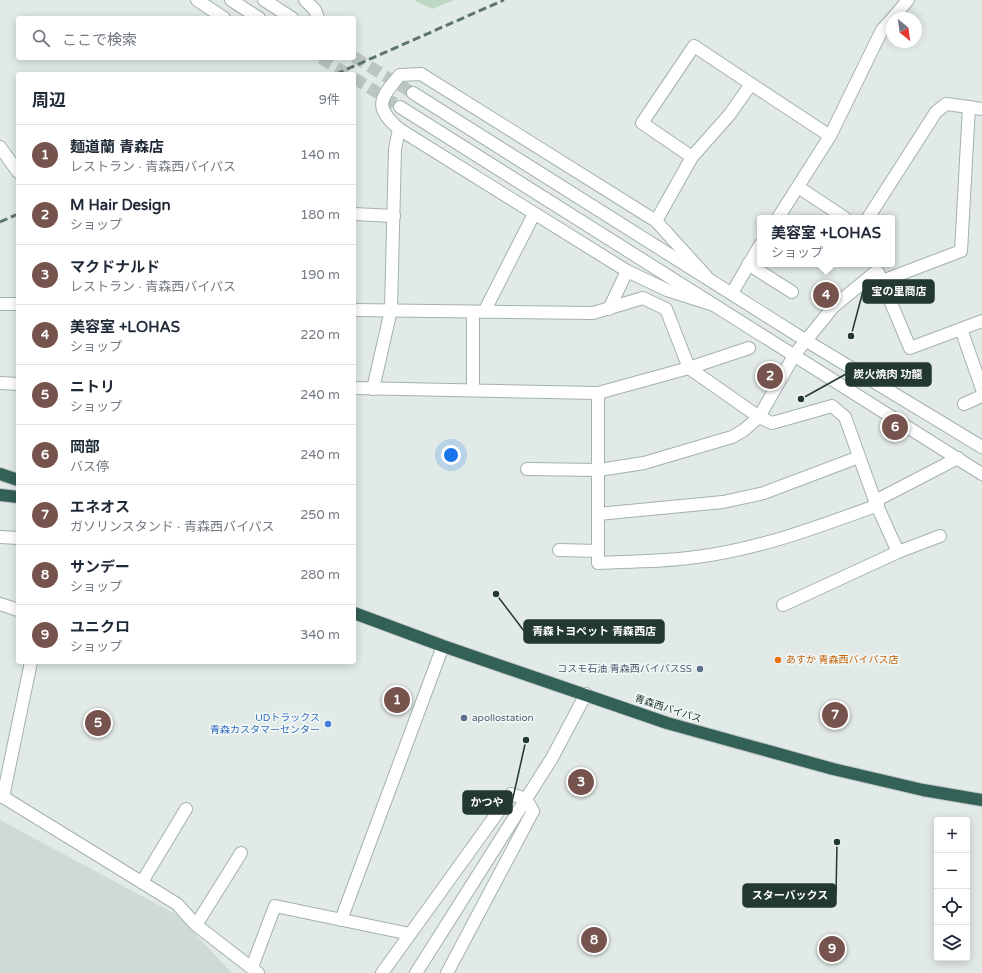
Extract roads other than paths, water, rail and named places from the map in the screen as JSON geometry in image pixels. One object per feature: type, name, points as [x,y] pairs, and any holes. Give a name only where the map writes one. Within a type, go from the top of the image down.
[{"type":"highway","points":[[0,474],[16,479]]},
{"type":"highway","points":[[0,495],[16,497]]},
{"type":"highway","name":"青森西バイパス","points":[[356,614],[443,646],[667,723],[826,767],[923,790],[982,800]]},
{"type":"street","points":[[197,0],[221,16]]},
{"type":"street","points":[[231,0],[256,16]]},
{"type":"street","points":[[264,0],[289,16]]},
{"type":"street","points":[[305,0],[315,10],[317,16]]},
{"type":"street","points":[[897,12],[908,0]]},
{"type":"street","points":[[780,215],[830,136],[882,30],[886,25]]},
{"type":"street","points":[[692,157],[642,122],[694,46],[830,136]]},
{"type":"street","points":[[706,276],[656,221],[421,74],[400,75],[392,84],[383,101],[382,109],[385,117],[399,129],[627,271],[667,290],[714,305]]},
{"type":"street","points":[[656,221],[692,157],[730,114],[751,84]]},
{"type":"street","points":[[413,93],[706,276],[805,340],[982,447]]},
{"type":"street","points":[[870,215],[936,112],[946,104],[982,109]]},
{"type":"street","points":[[400,107],[714,305],[795,354],[982,474]]},
{"type":"street","points":[[527,469],[599,470],[644,463],[732,437],[744,430],[759,417],[795,354],[834,306],[878,272],[961,251],[969,107]]},
{"type":"street","points":[[373,389],[391,310],[395,149],[399,129]]},
{"type":"street","points":[[0,147],[16,169]]},
{"type":"street","points":[[798,187],[841,215]]},
{"type":"street","points":[[356,214],[394,216]]},
{"type":"street","points":[[473,390],[479,312],[534,214]]},
{"type":"street","points":[[732,293],[757,250]]},
{"type":"street","points":[[748,264],[792,292]]},
{"type":"street","points":[[609,309],[627,271]]},
{"type":"street","points":[[878,272],[910,348],[982,321]]},
{"type":"street","points":[[356,310],[593,314],[643,298],[666,309],[689,368],[759,417],[772,423],[832,406],[845,417],[876,503],[898,552]]},
{"type":"street","points":[[0,304],[16,304]]},
{"type":"street","points":[[961,329],[981,385]]},
{"type":"street","points":[[356,388],[473,390],[527,393],[598,393],[689,368],[749,348]]},
{"type":"street","points":[[0,383],[16,384]]},
{"type":"street","points":[[598,393],[598,563],[695,558],[771,542],[876,503],[958,458]]},
{"type":"street","points":[[964,404],[982,396]]},
{"type":"street","points":[[598,514],[723,502],[751,496],[793,484],[859,457]]},
{"type":"street","points":[[783,605],[898,552],[940,536]]},
{"type":"street","points":[[0,538],[16,538]]},
{"type":"street","points":[[559,550],[598,551]]},
{"type":"street","points":[[0,604],[16,609]]},
{"type":"street","points":[[341,920],[443,646]]},
{"type":"street","points":[[32,664],[1,796],[177,904],[196,925],[255,970],[275,906],[410,934]]},
{"type":"street","points":[[416,973],[552,758],[586,694]]},
{"type":"street","points":[[382,973],[512,794],[526,799],[533,811],[447,973]]},
{"type":"street","points":[[142,882],[186,809]]},
{"type":"street","points":[[196,925],[241,853]]},
{"type":"tunnel","points":[[356,58],[413,93]]},
{"type":"tunnel","points":[[324,60],[344,72]]},
{"type":"tunnel","points":[[356,79],[400,107]]},
{"type":"railway","points":[[341,72],[504,0]]},
{"type":"railway","points":[[0,222],[16,215]]},
{"type":"place","name":"美容室 +LOHAS","points":[[826,295]]},
{"type":"place","name":"宝の里商店","points":[[851,336]]},
{"type":"place","name":"M Hair Design","points":[[770,376]]},
{"type":"place","name":"炭火焼肉 功龍","points":[[801,399]]},
{"type":"place","name":"岡部","points":[[895,427]]},
{"type":"place","name":"青森トヨペット 青森西店","points":[[496,594]]},
{"type":"place","name":"あすか 青森西バイパス店","points":[[778,660]]},
{"type":"place","name":"コスモ石油 青森西バイパスSS","points":[[700,669]]},
{"type":"place","name":"麺道蘭 青森店","points":[[397,700]]},
{"type":"place","name":"エネオス","points":[[835,715]]},
{"type":"place","name":"apollostation","points":[[464,718]]},
{"type":"place","name":"ニトリ","points":[[98,723]]},
{"type":"place","name":"UDトラックス 青森カスタマーセンター","points":[[328,724]]},
{"type":"place","name":"かつや","points":[[526,740]]},
{"type":"place","name":"マクドナルド","points":[[581,782]]},
{"type":"place","name":"スターバックス","points":[[837,842]]},
{"type":"place","name":"サンデー","points":[[594,940]]},
{"type":"place","name":"ユニクロ","points":[[832,949]]}]
